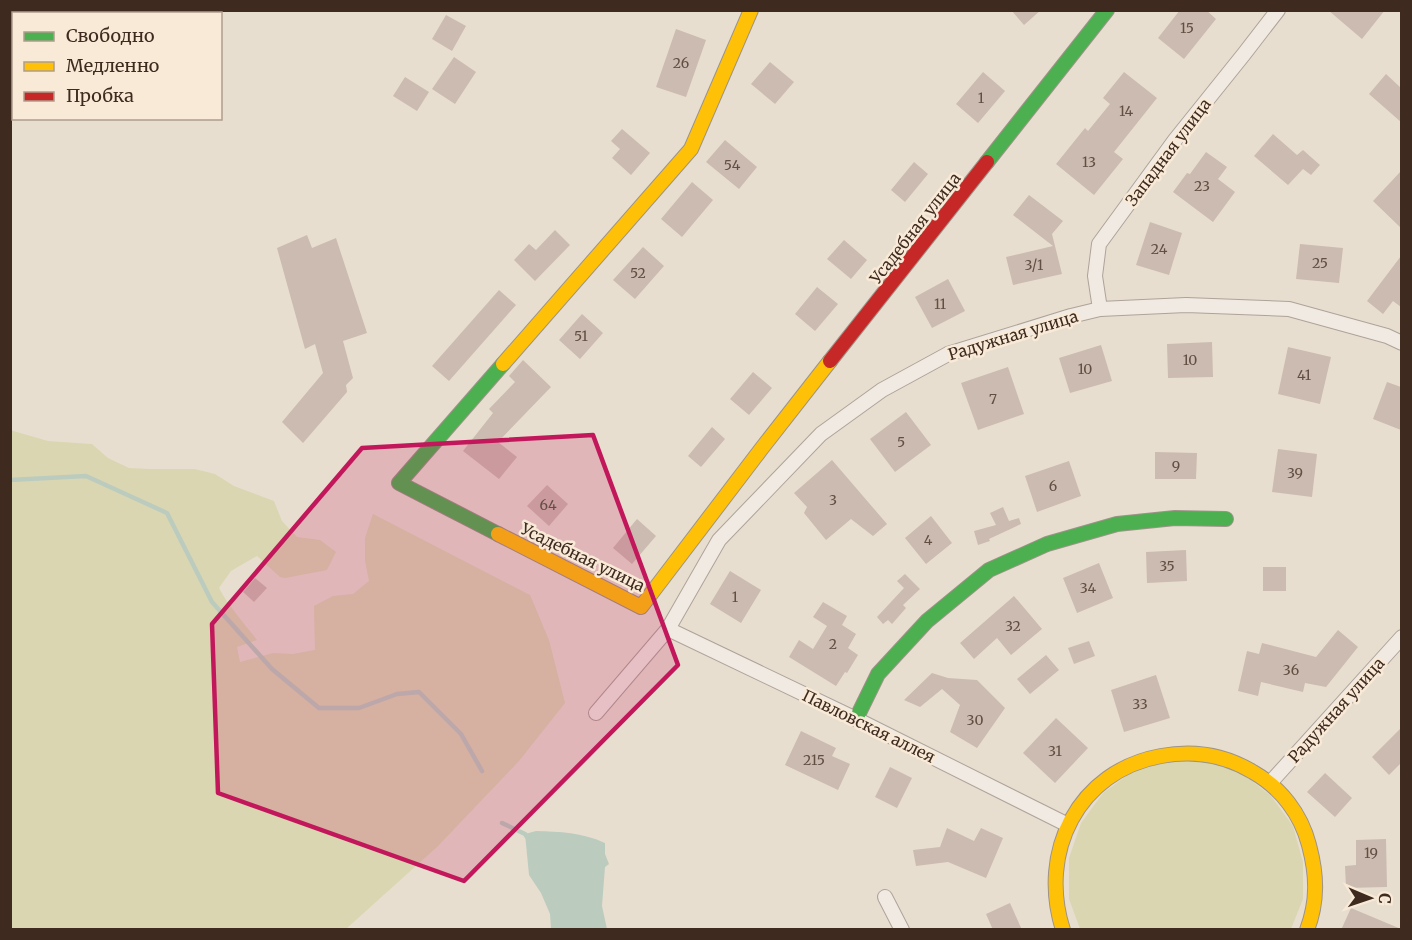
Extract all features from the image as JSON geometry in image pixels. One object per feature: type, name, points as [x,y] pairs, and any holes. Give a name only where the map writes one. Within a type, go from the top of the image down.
[{"type":"street","name":"Усадебная улица","points":[[751,10],[691,150],[399,483],[641,607],[762,448],[1107,10]]},
{"type":"street","name":"Западная улица","points":[[1100,309],[1095,276],[1099,244],[1175,140],[1278,10]]},
{"type":"street","name":"Радужная улица","points":[[596,713],[668,629],[719,540],[821,434],[882,390],[948,354],[1100,309],[1186,304],[1289,309],[1387,336],[1401,343]]},
{"type":"street","points":[[856,719],[878,674],[927,621],[989,570],[1047,544],[1116,524],[1175,518],[1226,519]]},
{"type":"street","name":"Павловская аллея","points":[[668,629],[856,719],[1068,825]]},
{"type":"street","name":"Радужная улица","points":[[1270,783],[1401,637]]},
{"type":"street","points":[[1064,930],[1057,909],[1055,875],[1061,841],[1085,798],[1109,776],[1137,761],[1160,754],[1184,752],[1215,755],[1244,765],[1270,783],[1288,801],[1309,839],[1316,872],[1314,907],[1307,930]]},
{"type":"street","points":[[885,897],[902,930]]},
{"type":"highlighted area","points":[[593,435],[678,665],[464,881],[218,793],[212,624],[362,448]]},
{"type":"shaded area","points":[[10,430],[48,441],[92,444],[108,458],[129,468],[195,469],[215,474],[234,486],[274,501],[282,521],[297,537],[320,540],[336,552],[327,570],[285,578],[280,577],[257,556],[231,571],[219,588],[257,640],[237,647],[240,662],[273,653],[293,654],[315,650],[314,606],[333,596],[353,594],[369,581],[365,560],[365,538],[373,514],[530,595],[549,640],[565,703],[519,761],[437,847],[346,929],[11,929]]},
{"type":"shaded area","points":[[1169,760],[1206,761],[1242,773],[1271,796],[1293,826],[1303,862],[1303,899],[1291,929],[1080,929],[1069,899],[1069,858],[1081,823],[1103,793],[1133,771]]},
{"type":"shaded area","points":[[536,831],[562,832],[605,843],[605,854],[609,864],[605,867],[602,906],[607,929],[551,929],[550,914],[541,893],[529,875],[525,834]]},
{"type":"building","points":[[1011,10],[1041,10],[1024,25]]},
{"type":"building","points":[[1180,10],[1206,10],[1216,19],[1184,59],[1158,38]]},
{"type":"building","points":[[1328,10],[1385,10],[1362,39]]},
{"type":"building","points":[[446,15],[466,26],[452,51],[432,39]]},
{"type":"building","points":[[676,29],[706,40],[686,97],[656,87]]},
{"type":"building","points":[[454,57],[476,72],[455,104],[432,89]]},
{"type":"building","points":[[770,62],[794,82],[775,104],[751,84]]},
{"type":"building","points":[[983,72],[1005,91],[978,123],[956,104]]},
{"type":"building","points":[[1124,72],[1157,98],[1114,152],[1123,159],[1094,195],[1056,164],[1085,128],[1088,131],[1110,104],[1103,98]]},
{"type":"building","points":[[1386,74],[1401,88],[1401,122],[1369,94]]},
{"type":"building","points":[[405,77],[429,92],[417,111],[393,96]]},
{"type":"building","points":[[622,129],[650,153],[631,175],[612,158],[620,149],[611,141]]},
{"type":"building","points":[[1273,134],[1297,155],[1303,150],[1320,165],[1311,175],[1303,169],[1288,185],[1254,156]]},
{"type":"building","points":[[725,140],[757,167],[739,189],[706,162]]},
{"type":"building","points":[[1206,152],[1227,167],[1218,179],[1235,192],[1213,222],[1173,192]]},
{"type":"building","points":[[914,162],[928,174],[905,202],[891,190]]},
{"type":"building","points":[[1401,171],[1401,228],[1373,201]]},
{"type":"building","points":[[692,182],[713,200],[682,237],[661,219]]},
{"type":"building","points":[[1029,195],[1063,221],[1052,234],[1062,274],[1013,285],[1006,257],[1053,246],[1013,215]]},
{"type":"building","points":[[1150,222],[1182,233],[1169,275],[1136,265]]},
{"type":"building","points":[[555,230],[570,245],[535,281],[514,260],[529,244],[536,250]]},
{"type":"building","points":[[307,235],[312,248],[336,238],[367,333],[343,341],[353,378],[346,385],[347,392],[303,443],[282,422],[323,373],[315,344],[305,349],[277,248]]},
{"type":"building","points":[[844,240],[867,260],[851,279],[827,259]]},
{"type":"building","points":[[1300,244],[1343,248],[1339,283],[1296,279]]},
{"type":"building","points":[[643,247],[664,266],[635,299],[613,280]]},
{"type":"building","points":[[1401,256],[1401,307],[1393,301],[1383,314],[1367,301]]},
{"type":"building","points":[[948,279],[965,311],[932,328],[915,297]]},
{"type":"building","points":[[817,287],[838,304],[815,331],[795,314]]},
{"type":"building","points":[[499,290],[516,305],[449,381],[432,366]]},
{"type":"building","points":[[582,314],[603,333],[580,359],[559,340]]},
{"type":"building","points":[[1212,342],[1213,377],[1168,378],[1167,344]]},
{"type":"building","points":[[1101,345],[1112,381],[1070,393],[1059,358]]},
{"type":"building","points":[[1288,347],[1331,357],[1320,404],[1278,394]]},
{"type":"building","points":[[523,360],[551,387],[498,442],[517,457],[499,479],[463,451],[493,413],[489,409],[515,382],[509,376]]},
{"type":"building","points":[[1008,367],[1024,414],[978,430],[961,383]]},
{"type":"building","points":[[753,372],[772,388],[749,415],[730,399]]},
{"type":"building","points":[[1387,382],[1401,387],[1401,430],[1373,419]]},
{"type":"building","points":[[906,412],[931,445],[895,472],[870,439]]},
{"type":"building","points":[[712,427],[725,439],[701,467],[688,456]]},
{"type":"building","points":[[1278,449],[1317,454],[1312,497],[1272,492]]},
{"type":"building","points":[[1155,452],[1197,453],[1196,479],[1155,479]]},
{"type":"building","points":[[832,460],[887,524],[873,536],[851,519],[826,540],[804,513],[807,507],[794,493]]},
{"type":"building","points":[[1069,461],[1081,496],[1037,512],[1025,476]]},
{"type":"building","points":[[547,485],[568,504],[549,526],[527,506]]},
{"type":"building","points":[[1003,507],[1009,521],[1019,518],[1021,524],[978,545],[974,531],[996,525],[990,513]]},
{"type":"building","points":[[931,516],[952,543],[926,564],[905,538]]},
{"type":"building","points":[[637,519],[656,536],[632,564],[613,548]]},
{"type":"building","points":[[1186,550],[1187,581],[1147,583],[1146,552]]},
{"type":"building","points":[[1099,563],[1113,598],[1077,613],[1063,578]]},
{"type":"building","points":[[1263,567],[1286,567],[1286,591],[1263,591]]},
{"type":"building","points":[[730,571],[761,590],[741,623],[710,604]]},
{"type":"building","points":[[905,574],[920,589],[903,605],[906,608],[892,624],[888,620],[883,624],[877,617],[904,588],[897,581]]},
{"type":"building","points":[[255,578],[267,588],[254,602],[243,592]]},
{"type":"building","points":[[1014,596],[1042,629],[1011,655],[997,638],[974,659],[960,643]]},
{"type":"building","points":[[823,602],[847,616],[842,625],[856,634],[848,648],[858,655],[836,686],[789,657],[799,640],[813,649],[827,626],[813,617]]},
{"type":"building","points":[[1338,630],[1358,647],[1326,687],[1305,683],[1303,692],[1261,682],[1258,696],[1238,691],[1247,651],[1259,654],[1262,643],[1316,657]]},
{"type":"building","points":[[1089,641],[1095,656],[1074,664],[1068,648]]},
{"type":"building","points":[[1046,655],[1059,670],[1030,694],[1017,679]]},
{"type":"building","points":[[932,673],[948,678],[977,680],[1005,708],[977,748],[950,732],[960,705],[942,689],[920,707],[904,700]]},
{"type":"building","points":[[1156,675],[1170,718],[1124,732],[1111,690]]},
{"type":"building","points":[[1056,718],[1088,748],[1055,783],[1023,753]]},
{"type":"building","points":[[1401,728],[1401,763],[1389,775],[1372,757]]},
{"type":"building","points":[[801,731],[836,748],[832,756],[850,764],[838,790],[785,765]]},
{"type":"building","points":[[890,767],[912,778],[897,808],[875,797]]},
{"type":"building","points":[[1325,773],[1352,798],[1335,817],[1307,792]]},
{"type":"building","points":[[947,828],[974,841],[981,828],[1003,838],[986,878],[948,862],[916,866],[913,850],[940,847]]},
{"type":"building","points":[[1386,839],[1387,887],[1346,888],[1345,866],[1356,865],[1356,840]]},
{"type":"building","points":[[1010,903],[1022,930],[993,930],[986,914]]},
{"type":"building","points":[[1351,908],[1401,929],[1401,930],[1341,930]]},
{"type":"waterway","points":[[10,480],[86,476],[167,513],[212,602],[272,669],[319,708],[359,708],[397,694],[419,692],[461,734],[482,771]]},
{"type":"waterway","points":[[502,823],[527,837]]},
{"type":"traffic: fast","points":[[987,162],[1107,10]]},
{"type":"traffic: fast","points":[[498,534],[399,483],[503,364]]},
{"type":"traffic: fast","points":[[856,719],[878,674],[927,621],[989,570],[1047,544],[1117,524],[1175,518],[1226,519]]},
{"type":"traffic: slow","points":[[503,364],[691,149],[751,10]]},
{"type":"traffic: slow","points":[[498,534],[641,607],[830,361]]},
{"type":"traffic: slow","points":[[1063,930],[1057,901],[1056,872],[1061,845],[1072,819],[1087,797],[1107,779],[1132,765],[1173,754],[1208,755],[1231,761],[1263,778],[1289,803],[1301,823],[1314,867],[1315,898],[1307,930]]},
{"type":"traffic: jam","points":[[830,361],[987,162]]}]
